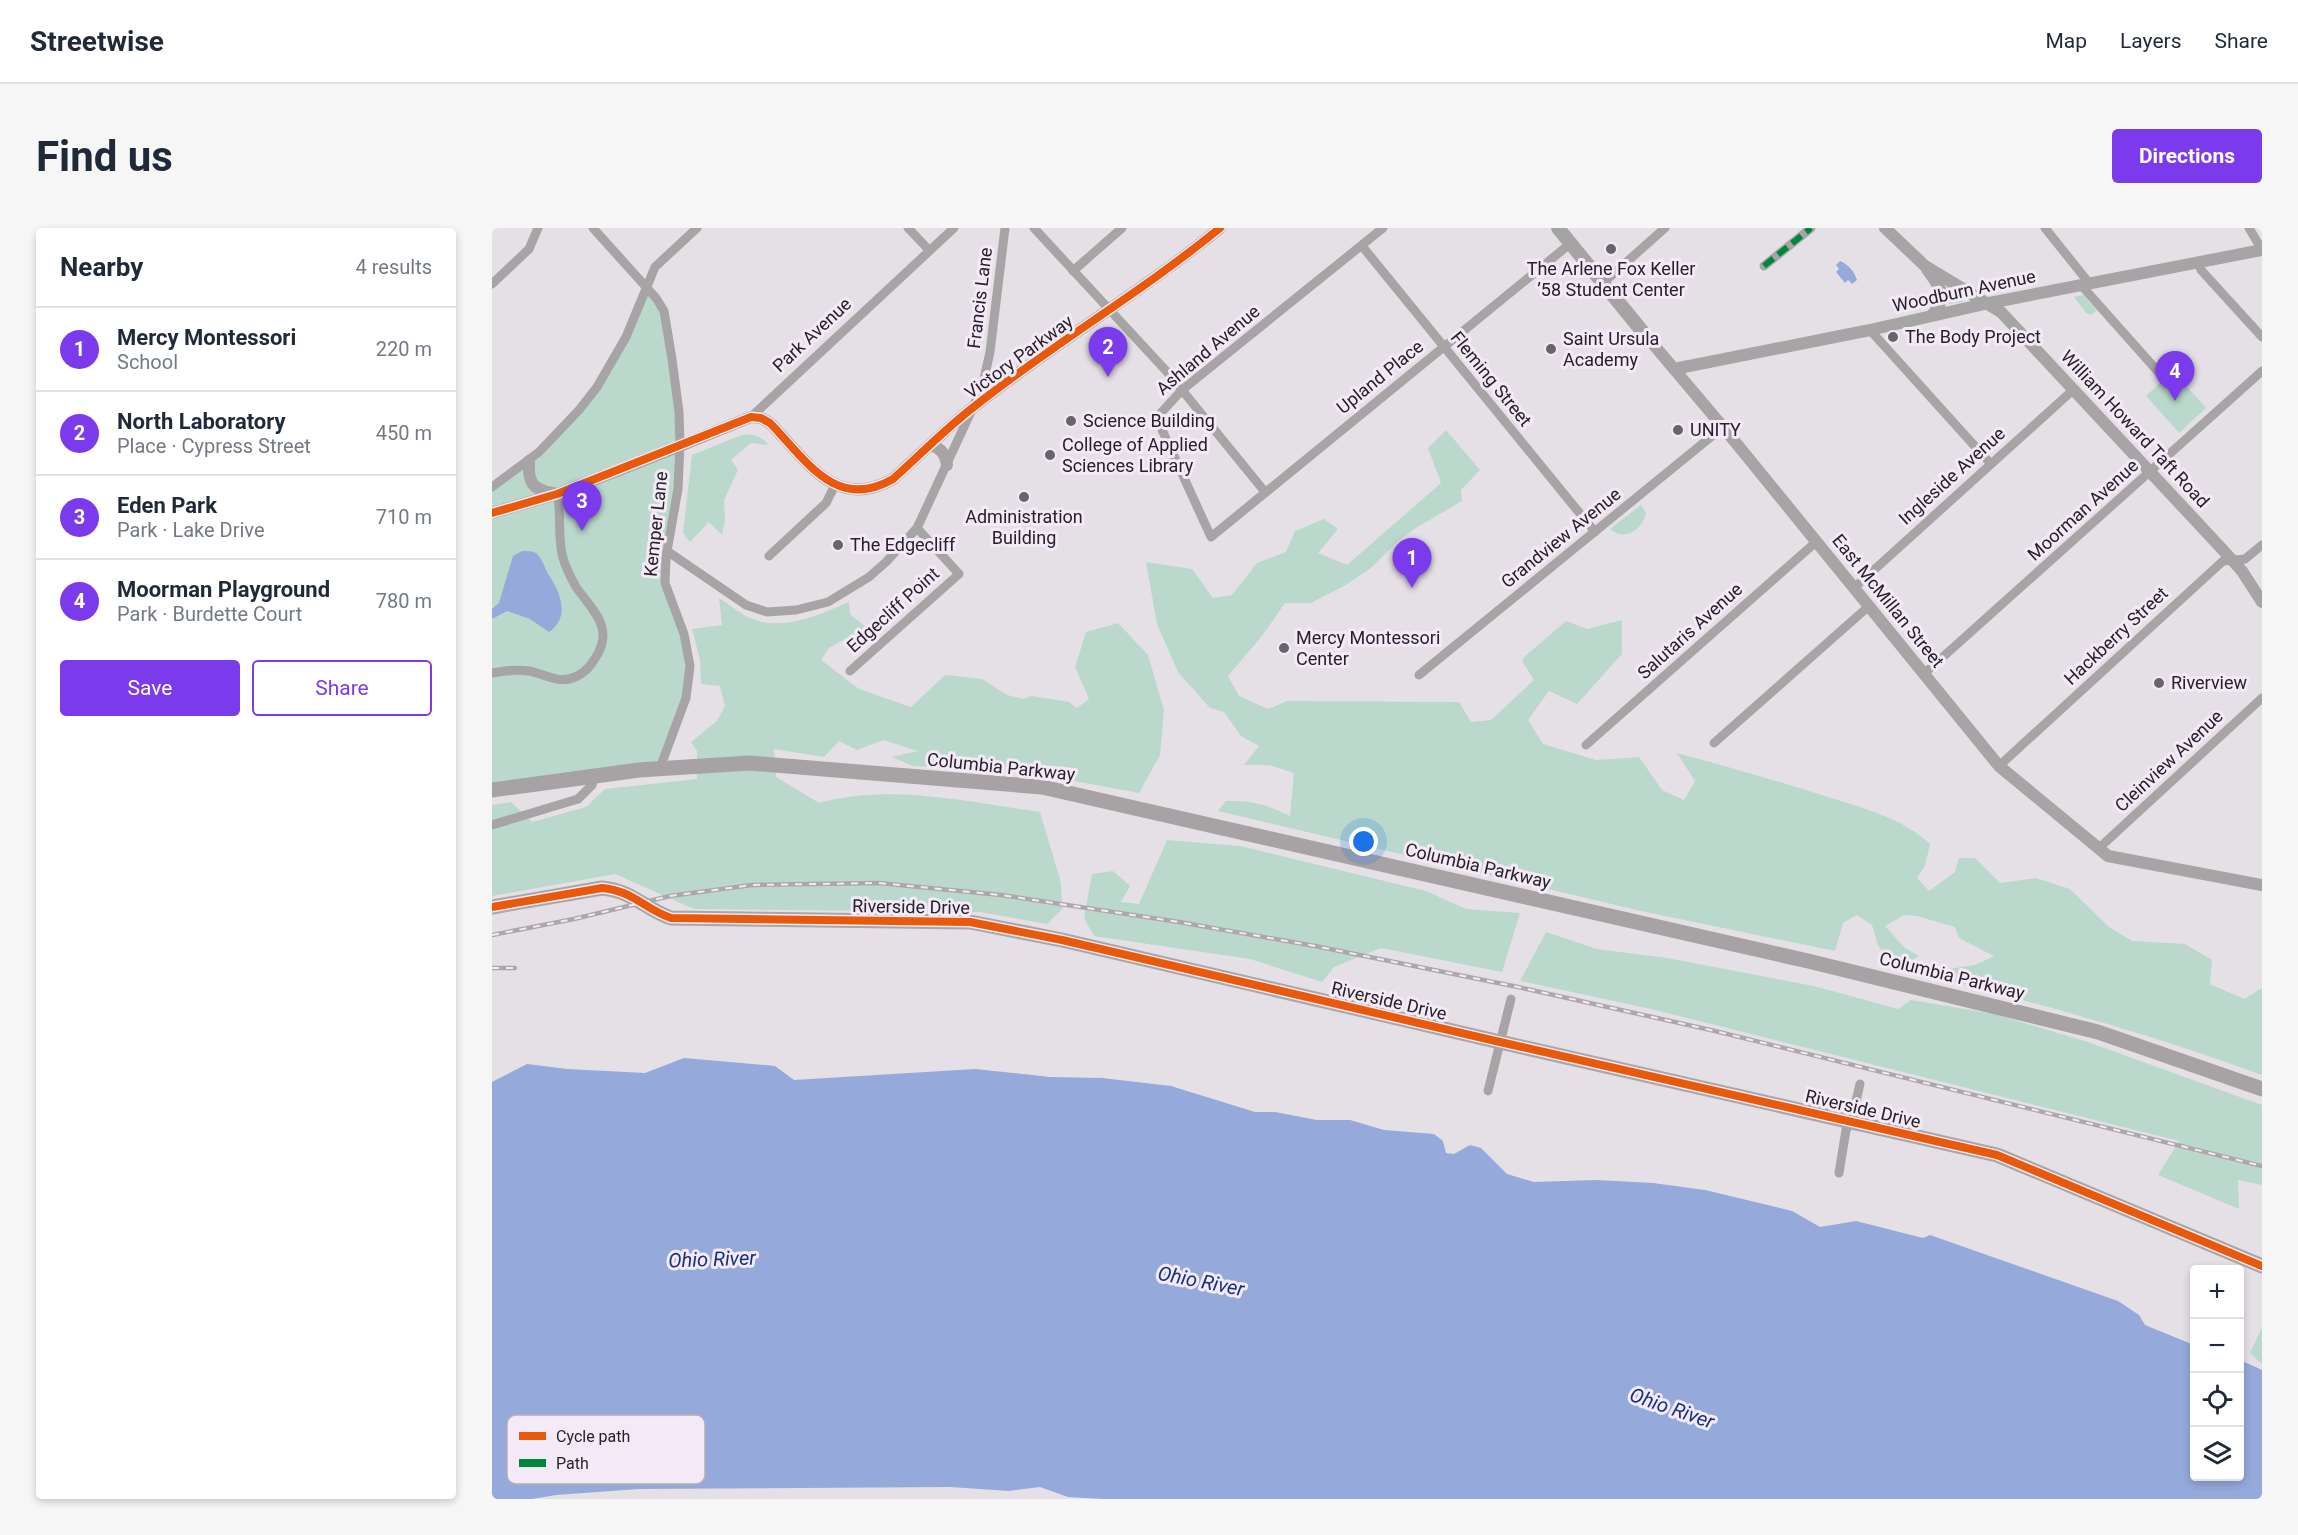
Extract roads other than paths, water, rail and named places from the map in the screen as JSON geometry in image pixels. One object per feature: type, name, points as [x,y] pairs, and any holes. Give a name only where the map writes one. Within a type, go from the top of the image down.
[{"type":"highway","name":"Columbia Parkway","points":[[492,790],[660,768],[750,763],[1042,787],[1808,961],[2098,1032],[2262,1089]]},
{"type":"main road","name":"East McMillan Street","points":[[1558,228],[1641,331]]},
{"type":"main road","name":"Riverside Drive","points":[[492,907],[602,888],[625,892],[658,914],[671,918],[970,922],[1062,940],[1997,1155],[2262,1266]]},
{"type":"street","points":[[492,284],[530,249],[538,228]]},
{"type":"street","name":"Kemper Lane","points":[[592,228],[647,288],[664,311],[679,412],[678,489],[664,583],[681,623],[690,666],[686,698],[660,768]]},
{"type":"street","points":[[492,487],[529,460],[560,432],[597,387],[626,337],[655,267],[697,228]]},
{"type":"street","points":[[908,228],[928,250]]},
{"type":"street","name":"Park Avenue","points":[[492,513],[557,494],[751,417],[954,228]]},
{"type":"street","name":"Francis Lane","points":[[667,551],[746,605],[767,612],[828,602],[869,577],[886,562],[917,528],[974,406],[988,370],[1005,228]]},
{"type":"street","points":[[1034,228],[1182,390],[1265,492]]},
{"type":"street","points":[[1073,272],[1122,228]]},
{"type":"street","name":"Victory Parkway","points":[[835,485],[862,490],[883,485],[893,479],[974,406],[1176,264],[1220,228]]},
{"type":"street","name":"Ashland Avenue","points":[[1211,537],[1158,420],[1162,411],[1182,390],[1383,228]]},
{"type":"street","points":[[1603,283],[1665,228]]},
{"type":"street","points":[[1764,266],[1811,228]]},
{"type":"street","name":"William Howard Taft Road","points":[[1885,228],[1925,266],[2001,312],[2233,561],[2262,602]]},
{"type":"street","points":[[2045,228],[2085,284],[2161,375]]},
{"type":"street","points":[[2249,228],[2262,250]]},
{"type":"street","name":"Upland Place","points":[[1211,537],[1571,243]]},
{"type":"street","name":"Fleming Street","points":[[1362,246],[1594,532]]},
{"type":"street","name":"Woodburn Avenue","points":[[1674,369],[1870,330],[1989,303],[2262,250]]},
{"type":"street","points":[[2198,262],[2201,270],[2262,337]]},
{"type":"street","points":[[1925,266],[1940,288],[1942,297],[1942,302],[1931,316]]},
{"type":"street","points":[[1870,330],[1990,463]]},
{"type":"street","name":"East McMillan Street","points":[[1641,331],[1723,427],[1999,766],[2108,856],[2262,885]]},
{"type":"street","name":"Moorman Avenue","points":[[1925,673],[2262,371]]},
{"type":"street","name":"Ingleside Avenue","points":[[1854,588],[2073,390]]},
{"type":"street","points":[[751,417],[761,418],[770,423],[826,481],[835,485],[826,503],[769,556]]},
{"type":"street","name":"Grandview Avenue","points":[[1419,675],[1723,427]]},
{"type":"street","points":[[931,445],[944,453],[947,465]]},
{"type":"street","points":[[492,673],[514,670],[529,671],[560,680],[571,679],[580,675],[592,664],[602,646],[603,635],[600,619],[576,586],[562,555],[560,505],[557,494],[536,488],[529,478],[529,460]]},
{"type":"street","name":"Edgecliff Point","points":[[850,671],[959,574],[917,528]]},
{"type":"street","name":"Salutaris Avenue","points":[[1586,745],[1816,542]]},
{"type":"street","name":"Hackberry Street","points":[[1999,766],[2223,561],[2245,559],[2262,545]]},
{"type":"street","points":[[1714,743],[1869,606]]},
{"type":"street","name":"Cleinview Avenue","points":[[2098,849],[2262,698]]},
{"type":"street","points":[[492,825],[578,799],[592,785],[595,776]]},
{"type":"street","points":[[1488,1091],[1511,999]]},
{"type":"street","points":[[1839,1173],[1846,1130],[1851,1122],[1860,1084]]},
{"type":"water","points":[[1840,261],[1849,266],[1854,274],[1857,280],[1852,284],[1848,280],[1845,283],[1836,272],[1839,269],[1836,265]]},
{"type":"water","points":[[522,551],[538,555],[559,596],[562,612],[556,626],[549,632],[530,619],[507,611],[492,619],[492,609],[499,603],[513,556]]},
{"type":"water","name":"Ohio River","points":[[684,1058],[775,1066],[794,1080],[975,1069],[1050,1077],[1102,1078],[1171,1086],[1255,1112],[1275,1112],[1317,1120],[1350,1120],[1384,1130],[1434,1134],[1443,1141],[1446,1153],[1454,1154],[1470,1145],[1481,1148],[1507,1174],[1534,1182],[1596,1180],[1653,1183],[1705,1190],[1792,1211],[1820,1227],[1856,1221],[1923,1238],[1930,1235],[2118,1301],[2139,1315],[2145,1325],[2190,1343],[2190,1481],[2244,1481],[2244,1362],[2262,1370],[2262,1499],[1104,1499],[1068,1497],[1040,1487],[1009,1491],[950,1487],[639,1489],[532,1499],[492,1499],[492,1082],[527,1064],[567,1069],[645,1073]]},
{"type":"railway","points":[[492,935],[574,919],[670,896],[752,885],[879,883],[1001,895],[1179,922],[1315,946],[1518,987],[1715,1031],[2262,1166]]},
{"type":"railway","points":[[492,968],[515,968]]},
{"type":"place","name":"The Arlene Fox Keller ’58 Student Center","points":[[1611,249]]},
{"type":"place","name":"The Body Project","points":[[1893,337]]},
{"type":"place","name":"Saint Ursula Academy","points":[[1551,349]]},
{"type":"place","name":"North Laboratory","points":[[1108,377]]},
{"type":"place","name":"Moorman Playground","points":[[2175,401]]},
{"type":"place","name":"Science Building","points":[[1071,421]]},
{"type":"place","name":"UNITY","points":[[1678,430]]},
{"type":"place","name":"College of Applied Sciences Library","points":[[1050,455]]},
{"type":"place","name":"Administration Building","points":[[1024,497]]},
{"type":"place","name":"Eden Park","points":[[582,531]]},
{"type":"place","name":"The Edgecliff","points":[[838,545]]},
{"type":"place","name":"Mercy Montessori","points":[[1412,588]]},
{"type":"place","name":"Mercy Montessori Center","points":[[1284,648]]},
{"type":"place","name":"Riverview","points":[[2159,683]]}]
